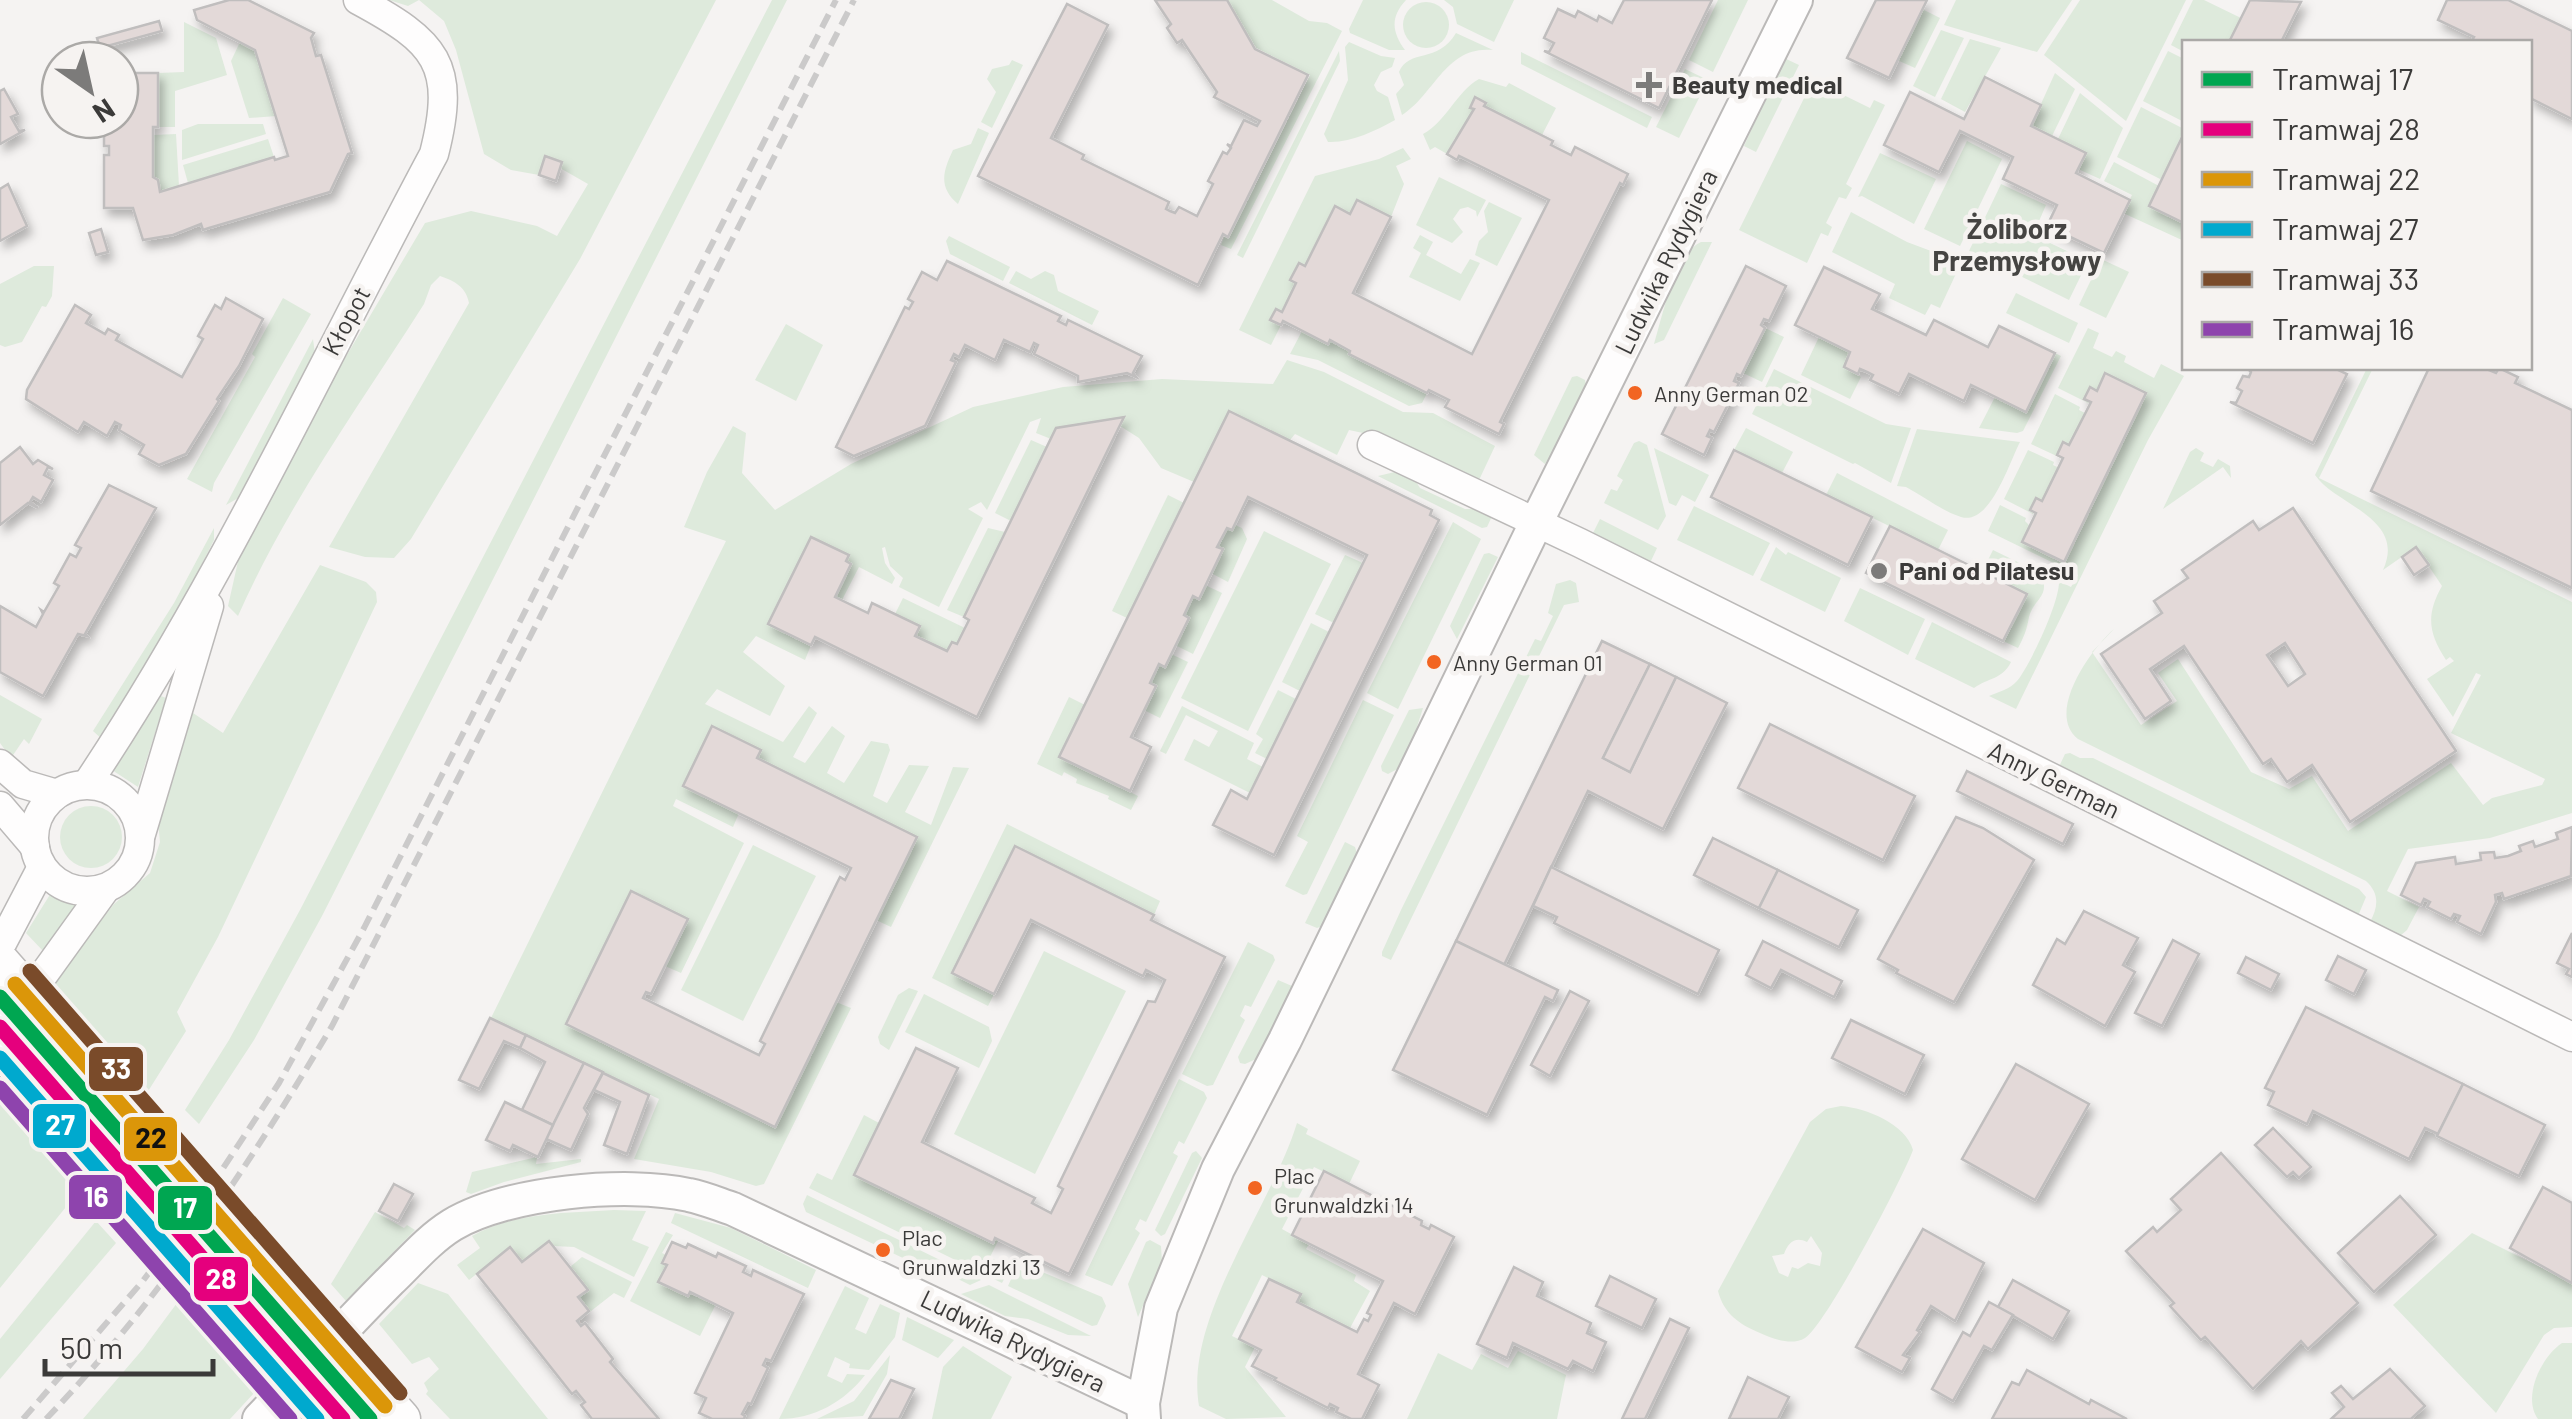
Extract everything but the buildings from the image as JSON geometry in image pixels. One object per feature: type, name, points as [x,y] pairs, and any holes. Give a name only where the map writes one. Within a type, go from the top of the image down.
[{"type":"main road","points":[[0,962],[401,1419]]},
{"type":"main road","points":[[0,1047],[325,1417]]},
{"type":"street","name":"Kłopot","points":[[87,784],[133,714],[222,561],[434,154],[445,112],[441,76],[432,56],[412,32],[358,0]]},
{"type":"street","name":"Ludwika Rydygiera","points":[[260,1419],[363,1308],[431,1240],[452,1225],[506,1202],[533,1196],[628,1190],[687,1194],[733,1208],[1144,1411],[1161,1308],[1218,1169],[1302,1006],[1796,0]]},
{"type":"street","points":[[1372,446],[1536,523]]},
{"type":"street","name":"Anny German","points":[[1536,523],[2572,1038]]},
{"type":"street","name":"Kłopot","points":[[141,834],[222,561]]},
{"type":"street","points":[[0,764],[23,784],[56,794]]},
{"type":"street","points":[[0,806],[38,857],[54,880],[70,888],[106,888],[121,879],[132,867],[141,834],[128,802],[114,791],[87,784],[56,794],[38,817],[38,857],[0,947]]},
{"type":"street","points":[[0,1035],[106,888]]},
{"type":"green space","points":[[389,0],[419,0],[408,6]]},
{"type":"green space","points":[[419,0],[716,0],[580,259],[411,539],[394,558],[365,557],[329,547],[469,303],[459,285],[440,276],[301,495],[238,616],[228,606],[239,557],[312,414],[425,223],[471,211],[537,226],[557,236],[588,184],[560,168],[562,161],[546,156],[539,175],[511,170],[484,154],[456,50],[444,21]]},
{"type":"green space","points":[[772,0],[787,0],[322,916],[254,1040],[199,1124],[185,1110],[229,1040],[300,910]]},
{"type":"green space","points":[[1226,0],[1272,0],[1309,21],[1327,23],[1342,31],[1231,249],[1221,245],[1224,237],[1229,238],[1310,75],[1256,48]]},
{"type":"green space","points":[[1363,0],[1406,0],[1397,12],[1395,25],[1405,50],[1389,50],[1350,33]]},
{"type":"green space","points":[[1444,0],[1514,0],[1494,42],[1457,24],[1453,7]]},
{"type":"green space","points":[[1718,0],[1748,0],[1713,72],[1689,60]]},
{"type":"green space","points":[[1956,0],[2072,0],[2037,52],[1944,25]]},
{"type":"green space","points":[[2080,0],[2186,0],[2126,121],[2044,55]]},
{"type":"green space","points":[[2193,0],[2204,0],[2241,18],[2230,40],[2182,40],[2182,51],[2171,45]]},
{"type":"green space","points":[[1426,2],[1442,9],[1449,25],[1442,41],[1426,48],[1410,41],[1403,25],[1410,9]]},
{"type":"green space","points":[[1922,9],[1940,18],[1915,68],[1897,60]]},
{"type":"green space","points":[[184,22],[216,38],[227,75],[175,91],[175,127],[158,127],[158,73],[184,72]]},
{"type":"green space","points":[[1941,30],[1964,38],[1935,97],[1913,86]]},
{"type":"green space","points":[[1456,33],[1493,50],[1477,50],[1452,63],[1402,115],[1396,94],[1404,85],[1399,72],[1410,60],[1441,49]]},
{"type":"green space","points":[[1970,39],[2001,48],[1965,112],[1941,99]]},
{"type":"green space","points":[[240,42],[255,50],[276,116],[249,118],[231,61]]},
{"type":"green space","points":[[1349,42],[1395,58],[1392,67],[1381,72],[1374,85],[1388,97],[1395,120],[1354,138],[1328,142],[1324,134],[1348,80],[1345,47]]},
{"type":"green space","points":[[1339,51],[1340,61],[1243,258],[1237,255]]},
{"type":"green space","points":[[2168,51],[2182,58],[2182,121],[2143,101]]},
{"type":"green space","points":[[1521,52],[1652,117],[1647,128],[1521,64]]},
{"type":"green space","points":[[1784,58],[1799,65],[1756,152],[1744,146]]},
{"type":"green space","points":[[1012,60],[1023,65],[992,128],[981,122],[996,92],[987,79],[992,69],[1009,65]]},
{"type":"green space","points":[[1685,69],[1708,80],[1679,138],[1656,127]]},
{"type":"green space","points":[[2055,73],[2075,89],[2052,136],[2031,126]]},
{"type":"green space","points":[[1479,79],[1506,87],[1509,83],[1556,108],[1542,135],[1484,106],[1485,102],[1475,97],[1470,107],[1474,109],[1447,154],[1435,147],[1430,150],[1423,134]]},
{"type":"green space","points":[[1813,80],[1870,108],[1874,100],[1885,105],[1846,184],[1852,188],[1846,199],[1839,197],[1826,223],[1832,227],[1828,236],[1821,233],[1807,263],[1739,230]]},
{"type":"green space","points":[[2080,93],[2123,128],[2100,179],[2078,169],[2085,152],[2058,139]]},
{"type":"green space","points":[[2141,107],[2182,128],[2162,180],[2117,157]]},
{"type":"green space","points":[[198,124],[263,124],[266,134],[182,160],[182,130]]},
{"type":"green space","points":[[978,128],[989,133],[958,204],[947,191],[945,172],[953,150],[971,144]]},
{"type":"green space","points":[[176,134],[179,186],[160,192],[153,177],[153,135]]},
{"type":"green space","points":[[268,139],[274,157],[188,183],[183,165]]},
{"type":"green space","points":[[1967,141],[2002,159],[1960,246],[1924,229]]},
{"type":"green space","points":[[1403,148],[1411,159],[1396,166],[1404,184],[1391,217],[1357,200],[1350,214],[1335,207],[1305,266],[1299,263],[1291,279],[1296,283],[1282,312],[1276,310],[1271,319],[1281,325],[1271,345],[1239,330],[1315,176],[1379,159]]},
{"type":"green space","points":[[1880,153],[1936,179],[1914,224],[1858,197]]},
{"type":"green space","points":[[2114,162],[2159,186],[2149,206],[2182,222],[2182,240],[2123,213],[2132,195],[2104,181]]},
{"type":"green space","points":[[1439,177],[1486,200],[1477,217],[1476,211],[1468,207],[1460,209],[1453,219],[1463,232],[1452,243],[1416,225]]},
{"type":"green space","points":[[2001,184],[2046,205],[2033,235],[2088,261],[2069,300],[1969,251]]},
{"type":"green space","points":[[1489,202],[1522,218],[1497,266],[1475,255],[1479,241],[1488,232],[1484,211]]},
{"type":"green space","points":[[1851,212],[1960,265],[1940,308],[1931,304],[1925,315],[1889,298],[1895,284],[1832,252]]},
{"type":"green space","points":[[1420,235],[1433,242],[1426,255],[1461,274],[1470,259],[1480,263],[1460,301],[1409,277],[1421,253],[1413,248]]},
{"type":"green space","points":[[949,236],[1010,267],[1003,281],[950,254],[946,241]]},
{"type":"green space","points":[[1701,242],[1712,242],[1664,340],[1654,344],[1677,272],[1692,248]]},
{"type":"green space","points":[[2101,259],[2129,272],[2106,318],[2079,305]]},
{"type":"green space","points":[[34,266],[54,266],[52,296],[22,342],[5,347],[0,345],[0,284]]},
{"type":"green space","points":[[1016,271],[1031,279],[1045,271],[1054,275],[1058,291],[1099,311],[1092,325],[1009,283]]},
{"type":"green space","points":[[2016,293],[2078,323],[2069,343],[2006,313]]},
{"type":"green space","points":[[283,298],[311,314],[212,492],[187,479]]},
{"type":"green space","points":[[786,324],[823,345],[796,401],[755,380]]},
{"type":"green space","points":[[1765,328],[1784,337],[1762,382],[1743,373]]},
{"type":"green space","points":[[2088,328],[2099,333],[2093,348],[2112,357],[2116,351],[2126,356],[2124,362],[2154,378],[2161,364],[2184,376],[2148,440],[2016,709],[1989,696],[2017,681],[2043,634],[2059,581],[2071,587],[2078,575],[1988,531],[2000,505],[2026,518],[2064,561],[2146,394],[2106,374],[2097,391],[2091,388],[2085,399],[2090,404],[2058,388]]},
{"type":"green space","points":[[1302,331],[1327,344],[1330,340],[1350,351],[1349,354],[1427,393],[1422,403],[1409,406],[1318,360],[1290,354]]},
{"type":"green space","points":[[1819,337],[1850,352],[1844,367],[1861,377],[1850,399],[1801,375]]},
{"type":"green space","points":[[313,339],[315,354],[240,497],[226,505]]},
{"type":"green space","points":[[2055,353],[2061,356],[2023,431],[1979,428],[1995,397],[2026,411]]},
{"type":"green space","points":[[1287,360],[1324,372],[1403,412],[1433,413],[1495,446],[1480,478],[1475,481],[1386,438],[1349,430],[1337,455],[1295,434],[1290,440],[1229,411],[1194,482],[1161,468],[1139,438],[1120,426],[1123,418],[1051,439],[1036,433],[1041,418],[1030,422],[987,510],[981,502],[968,509],[983,518],[939,607],[899,587],[903,578],[890,566],[885,547],[885,563],[895,578],[892,584],[859,567],[842,600],[835,597],[851,564],[846,561],[849,556],[811,537],[769,624],[811,645],[805,660],[756,636],[743,652],[785,686],[770,716],[717,689],[705,704],[783,742],[809,706],[817,713],[793,757],[805,763],[832,726],[845,736],[827,773],[844,783],[871,741],[888,744],[890,750],[873,796],[887,803],[909,765],[929,766],[905,812],[931,825],[953,767],[969,768],[891,927],[876,920],[916,836],[757,758],[761,751],[683,786],[739,813],[733,827],[676,799],[673,806],[744,843],[681,973],[665,966],[688,919],[631,891],[566,1024],[774,1126],[836,1002],[851,1008],[764,1184],[756,1186],[711,1172],[634,1159],[659,1099],[491,1018],[726,541],[684,527],[707,472],[733,426],[746,433],[742,473],[775,510],[851,464],[973,407],[1063,387],[1162,379],[1273,384]]},
{"type":"green space","points":[[1774,369],[1886,424],[1911,428],[1891,483],[1752,414]]},
{"type":"green space","points":[[2366,370],[2372,370],[2319,478],[2572,602],[2572,813],[2490,838],[2408,849],[2387,891],[2419,907],[2400,936],[2370,922],[2376,901],[2366,881],[2078,739],[2069,728],[2066,714],[2093,653],[2141,725],[2177,701],[2158,673],[2178,659],[2251,772],[2289,789],[2312,776],[2348,831],[2451,763],[2483,805],[2492,798],[2542,785],[2545,779],[2451,733],[2481,675],[2476,673],[2453,717],[2427,679],[2454,661],[2450,657],[2446,660],[2431,623],[2442,586],[2416,547],[2383,570],[2388,552],[2377,525],[2315,475]]},
{"type":"green space","points":[[1572,377],[1585,380],[1588,394],[1545,464],[1534,455]]},
{"type":"green space","points":[[2055,394],[2085,413],[2069,445],[2057,455],[2063,459],[2031,444]]},
{"type":"green space","points":[[1746,428],[1793,452],[1782,473],[1734,450]]},
{"type":"green space","points":[[1917,429],[2020,442],[1997,491],[1981,512],[1961,517],[1906,487],[1897,486]]},
{"type":"green space","points":[[1031,440],[1047,447],[1011,521],[995,513]]},
{"type":"green space","points":[[1634,443],[1647,445],[1666,516],[1658,530],[1604,503],[1611,489],[1617,491],[1623,480],[1617,476]]},
{"type":"green space","points":[[1654,448],[1709,475],[1695,502],[1682,495],[1676,506],[1669,503]]},
{"type":"green space","points":[[2196,448],[2204,453],[2200,461],[2213,467],[2218,459],[2230,466],[2231,478],[2223,467],[2163,509],[2190,452]]},
{"type":"green space","points":[[2028,450],[2059,468],[2042,501],[2035,498],[2030,510],[2035,515],[2004,499]]},
{"type":"green space","points":[[1399,471],[1413,477],[1420,488],[1465,509],[1493,514],[1487,527],[1482,528],[1378,476]]},
{"type":"green space","points":[[1837,473],[1948,530],[1938,550],[1826,495]]},
{"type":"green space","points":[[1168,495],[1184,503],[1127,618],[1112,611]]},
{"type":"green space","points":[[1694,506],[1770,543],[1753,576],[1677,540]]},
{"type":"green space","points":[[1600,519],[1657,548],[1650,563],[1591,537]]},
{"type":"green space","points":[[1453,522],[1481,539],[1398,709],[1367,693]]},
{"type":"green space","points":[[1235,525],[1242,528],[1247,539],[1228,582],[1211,573],[1222,549],[1217,547],[1227,528],[1232,530]]},
{"type":"green space","points":[[214,528],[214,540],[160,648],[103,740],[93,731],[174,603]]},
{"type":"green space","points":[[988,528],[1005,532],[964,617],[947,610]]},
{"type":"green space","points":[[1264,531],[1331,564],[1248,731],[1181,698]]},
{"type":"green space","points":[[1776,547],[1841,578],[1825,612],[1760,580]]},
{"type":"green space","points":[[1993,550],[2040,573],[2043,581],[2043,592],[2031,611],[2018,648],[2003,641],[2027,594],[1982,572]]},
{"type":"green space","points":[[1484,554],[1498,557],[1457,639],[1450,626]]},
{"type":"green space","points":[[1345,555],[1363,563],[1334,623],[1315,614]]},
{"type":"green space","points":[[320,565],[366,582],[376,592],[377,602],[218,937],[177,1012],[186,1031],[79,1191],[0,1288],[0,1061],[114,904],[150,873],[160,842],[158,821],[189,705],[193,713],[223,733]]},
{"type":"green space","points":[[1570,580],[1576,583],[1579,602],[1564,605],[1391,960],[1382,956],[1535,639],[1541,641],[1553,616],[1548,613],[1556,584]]},
{"type":"green space","points":[[1205,585],[1222,593],[1193,654],[1175,645],[1189,618],[1184,615],[1193,596]]},
{"type":"green space","points":[[1860,588],[1925,619],[1908,655],[1844,621]]},
{"type":"green space","points":[[903,598],[965,628],[957,644],[952,642],[947,651],[915,636],[920,626],[895,614]]},
{"type":"green space","points":[[1932,622],[2011,662],[2008,668],[1974,688],[1915,659]]},
{"type":"green space","points":[[1311,623],[1329,632],[1300,691],[1282,682]]},
{"type":"green space","points":[[1171,654],[1188,662],[1160,718],[1144,710],[1155,686],[1150,683],[1159,664]]},
{"type":"green space","points":[[1278,690],[1296,699],[1267,759],[1255,753],[1263,739],[1256,734]]},
{"type":"green space","points":[[0,695],[42,719],[29,744],[24,739],[11,758],[0,743]]},
{"type":"green space","points":[[161,696],[166,698],[138,787],[112,770]]},
{"type":"green space","points":[[1069,697],[1085,705],[1060,757],[1138,796],[1131,810],[1076,783],[1077,779],[1064,772],[1062,776],[1037,764]]},
{"type":"green space","points":[[1363,700],[1394,715],[1307,894],[1303,895],[1285,886],[1308,842],[1297,836]]},
{"type":"green space","points":[[1182,706],[1254,743],[1247,759],[1263,767],[1250,793],[1184,760],[1194,739],[1209,747],[1218,731],[1186,715],[1166,754],[1160,751]]},
{"type":"green space","points":[[1423,708],[1405,765],[1388,774],[1382,771],[1409,710]]},
{"type":"green space","points":[[2065,754],[2093,758],[2359,889],[2366,897],[2358,916],[2057,771]]},
{"type":"green space","points":[[91,806],[113,815],[122,837],[113,859],[91,868],[69,859],[60,837],[69,815]]},
{"type":"green space","points":[[1007,824],[1160,901],[1154,915],[1015,847],[953,973],[994,994],[988,1006],[932,978]]},
{"type":"green space","points":[[1345,842],[1355,847],[1359,860],[1325,925],[1317,928],[1305,923]]},
{"type":"green space","points":[[753,845],[816,876],[743,1021],[681,990]]},
{"type":"green space","points":[[51,893],[80,905],[45,953],[26,933]]},
{"type":"green space","points":[[1248,942],[1273,955],[1275,960],[1251,1007],[1245,1005],[1240,1016],[1245,1020],[1213,1085],[1207,1086],[1182,1074]]},
{"type":"green space","points":[[1044,951],[1126,991],[1035,1174],[954,1134]]},
{"type":"green space","points":[[1278,980],[1292,986],[1263,1056],[1240,1063],[1238,1057]]},
{"type":"green space","points":[[909,988],[918,991],[889,1050],[878,1037],[898,995]]},
{"type":"green space","points":[[924,994],[989,1027],[992,1041],[979,1068],[905,1032]]},
{"type":"green space","points":[[1179,1079],[1204,1092],[1207,1098],[1184,1144],[1179,1141],[1173,1153],[1178,1156],[1146,1222],[1140,1219],[1135,1229],[1140,1233],[1112,1286],[1085,1275]]},
{"type":"green space","points":[[1851,1107],[1884,1119],[1902,1132],[1913,1150],[1880,1219],[1829,1308],[1805,1338],[1782,1341],[1739,1322],[1728,1312],[1718,1291],[1810,1122],[1826,1109]],"holes":[[[1811,1236],[1822,1253],[1820,1266],[1808,1263],[1798,1269],[1792,1267],[1788,1277],[1779,1273],[1772,1256],[1784,1254],[1793,1242],[1807,1242]]]},
{"type":"green space","points":[[864,1115],[879,1123],[854,1175],[992,1243],[999,1239],[990,1257],[1010,1268],[1002,1283],[809,1188],[817,1173],[832,1180]]},
{"type":"green space","points":[[1297,1123],[1308,1129],[1306,1134],[1360,1161],[1349,1184],[1314,1167],[1282,1229],[1309,1244],[1306,1249],[1356,1275],[1354,1281],[1370,1291],[1350,1328],[1297,1302],[1300,1294],[1262,1275],[1232,1336],[1255,1347],[1245,1367],[1286,1417],[1226,1419],[1199,1406],[1198,1372],[1204,1336],[1216,1300]]},
{"type":"green space","points":[[1196,1151],[1202,1158],[1161,1236],[1155,1230]]},
{"type":"green space","points":[[537,1157],[536,1164],[581,1162],[471,1194],[466,1192],[472,1172]]},
{"type":"green space","points":[[807,1195],[981,1280],[970,1285],[950,1275],[943,1277],[806,1212],[803,1204]]},
{"type":"green space","points":[[614,1210],[646,1211],[632,1240],[649,1247],[634,1277],[574,1247],[553,1246],[549,1241],[522,1262],[510,1247],[469,1280],[457,1265],[480,1248],[472,1236],[506,1222]]},
{"type":"green space","points":[[375,1212],[415,1230],[346,1301],[331,1284]]},
{"type":"green space","points":[[675,1213],[731,1228],[816,1270],[808,1288],[671,1223]]},
{"type":"green space","points":[[96,1221],[116,1243],[0,1379],[0,1339]]},
{"type":"green space","points":[[666,1232],[673,1235],[662,1253],[667,1265],[659,1282],[716,1304],[700,1336],[630,1301]]},
{"type":"green space","points":[[2472,1233],[2572,1283],[2572,1327],[2554,1328],[2544,1335],[2496,1413],[2393,1305]]},
{"type":"green space","points":[[1150,1240],[1161,1246],[1162,1262],[1138,1317],[1128,1284]]},
{"type":"green space","points":[[582,1257],[632,1282],[624,1298],[614,1293],[577,1322],[589,1311],[578,1297],[587,1290],[570,1267]]},
{"type":"green space","points":[[1016,1268],[1032,1276],[1035,1269],[1102,1297],[1106,1306],[1097,1325],[1008,1286]]},
{"type":"green space","points":[[418,1283],[448,1294],[548,1419],[450,1419],[426,1394],[424,1383],[439,1369],[429,1357],[412,1364],[379,1324]]},
{"type":"green space","points":[[989,1285],[1091,1336],[1068,1335],[1028,1319],[1005,1316],[961,1294]]},
{"type":"green space","points":[[845,1286],[869,1298],[855,1329],[866,1334],[880,1304],[900,1313],[895,1337],[869,1370],[849,1368],[850,1364],[835,1357],[827,1376],[842,1383],[847,1374],[865,1375],[838,1401],[804,1416],[779,1419]]},
{"type":"green space","points":[[177,1303],[254,1393],[230,1419],[83,1419],[143,1349]]},
{"type":"green space","points":[[907,1317],[954,1340],[938,1358],[902,1340]]},
{"type":"green space","points":[[2562,1343],[2572,1343],[2572,1419],[2538,1419],[2532,1400],[2536,1378],[2547,1358]]},
{"type":"green space","points":[[963,1346],[1012,1377],[991,1419],[932,1419],[943,1367]]},
{"type":"green space","points":[[1518,1351],[1566,1375],[1557,1419],[1407,1419],[1438,1353],[1472,1370],[1481,1354],[1508,1368]]},
{"type":"green space","points":[[890,1355],[887,1374],[863,1416],[817,1419],[854,1401]]},
{"type":"railway","points":[[23,1419],[142,1282],[189,1220],[279,1083],[364,928],[836,0]]},
{"type":"railway","points":[[46,1419],[127,1328],[200,1231],[332,1026],[854,0]]},
{"type":"tram line","name":"33","points":[[30,971],[400,1393]]},
{"type":"tram line","name":"22","points":[[15,984],[385,1406]]},
{"type":"tram line","name":"17","points":[[0,997],[370,1419]]},
{"type":"tram line","name":"28","points":[[0,1027],[343,1419]]},
{"type":"tram line","name":"27","points":[[0,1058],[317,1419]]},
{"type":"tram line","name":"16","points":[[0,1088],[290,1419]]},
{"type":"place","name":"Beauty medical","points":[[1649,85]]},
{"type":"place","name":"Anny German 02","points":[[1635,393]]},
{"type":"place","name":"Pani od Pilatesu","points":[[1879,571]]},
{"type":"place","name":"Anny German 01","points":[[1434,662]]},
{"type":"place","name":"Plac Grunwaldzki 14","points":[[1255,1188]]},
{"type":"place","name":"Plac Grunwaldzki 13","points":[[883,1250]]},
{"type":"district","name":"Żoliborz Przemysłowy","points":[[2017,245]]}]
